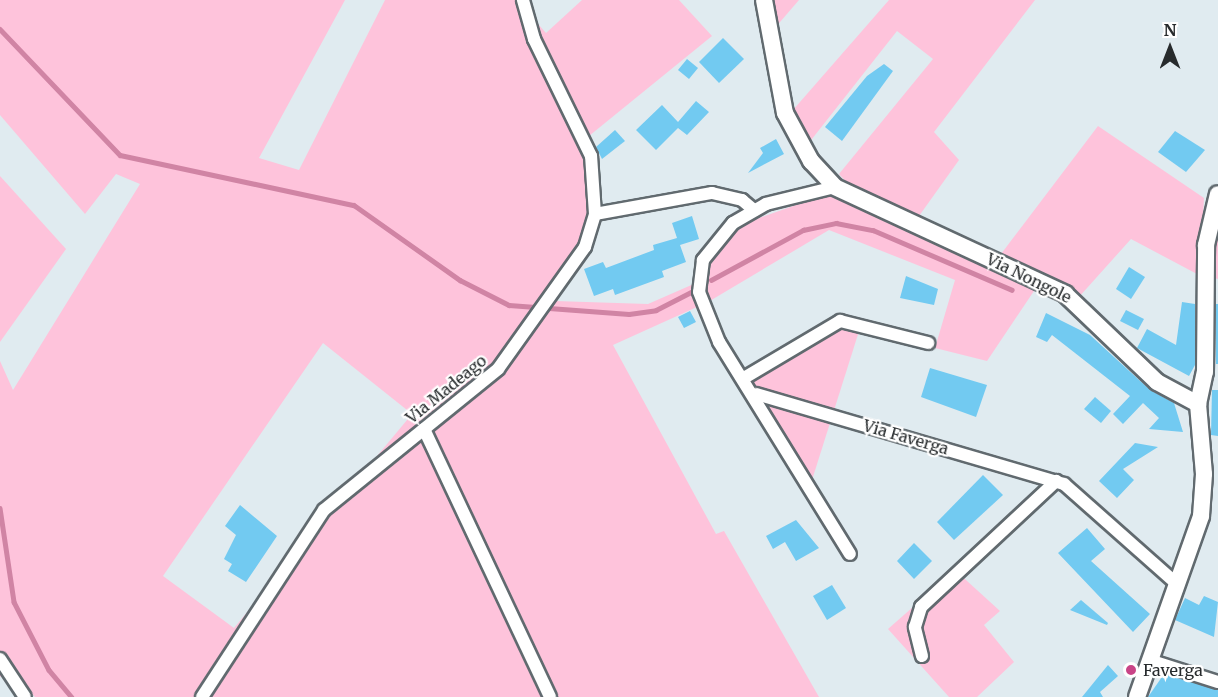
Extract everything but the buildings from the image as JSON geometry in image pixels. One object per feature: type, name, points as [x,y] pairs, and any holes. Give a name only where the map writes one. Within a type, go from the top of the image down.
[{"type":"street","name":"Via Madeago","points":[[202,697],[324,510],[498,369],[585,247],[596,214],[587,142],[534,39],[523,0]]},
{"type":"street","name":"Via Nongole","points":[[764,0],[785,113],[811,161],[835,187],[1065,294],[1157,382],[1198,404]]},
{"type":"street","points":[[835,187],[754,210],[710,246],[699,276],[709,322],[756,394],[850,554]]},
{"type":"street","points":[[596,214],[712,193],[742,200],[754,210]]},
{"type":"street","points":[[1137,697],[1178,585],[1203,493],[1198,404],[1205,372],[1206,245],[1218,194]]},
{"type":"street","points":[[744,378],[840,321],[928,343]]},
{"type":"street","name":"Via Faverga","points":[[756,394],[1056,481],[1078,493],[1178,585]]},
{"type":"street","points":[[424,429],[550,697]]},
{"type":"street","points":[[922,656],[915,627],[921,607],[1056,481]]},
{"type":"street","points":[[0,659],[25,697]]},
{"type":"street","points":[[1152,661],[1218,682]]},
{"type":"shaded area","points":[[0,0],[345,0],[259,158],[299,170],[385,0],[517,0],[546,33],[582,0],[679,0],[712,36],[589,136],[597,227],[555,301],[648,304],[696,283],[716,248],[739,225],[850,186],[839,174],[933,59],[897,31],[808,144],[793,110],[889,0],[1035,0],[934,132],[959,160],[919,216],[1001,254],[1098,126],[1204,198],[1202,233],[1218,235],[1218,279],[1197,274],[1131,239],[1070,307],[1036,288],[987,361],[935,348],[955,280],[829,230],[708,302],[613,345],[716,534],[724,531],[819,697],[35,697],[10,671],[0,677],[0,361],[13,390],[140,184],[116,174],[85,214],[0,115]],"holes":[[[323,343],[412,414],[234,628],[163,576]]]},
{"type":"shaded area","points":[[769,0],[799,0],[774,29]]},
{"type":"shaded area","points":[[0,176],[66,249],[0,342]]},
{"type":"shaded area","points":[[838,324],[860,328],[812,480],[748,375]]},
{"type":"shaded area","points":[[955,570],[1000,611],[984,625],[1014,662],[977,697],[949,697],[888,629]]},
{"type":"waterway","points":[[0,29],[120,155],[354,205],[460,280],[509,305],[629,314],[656,310],[697,289]]},
{"type":"waterway","points":[[711,280],[803,230],[836,223],[873,230],[1012,290]]},
{"type":"waterway","points":[[0,508],[14,602],[49,670],[72,697]]},
{"type":"place","name":"Faverga","points":[[1131,670]]}]
